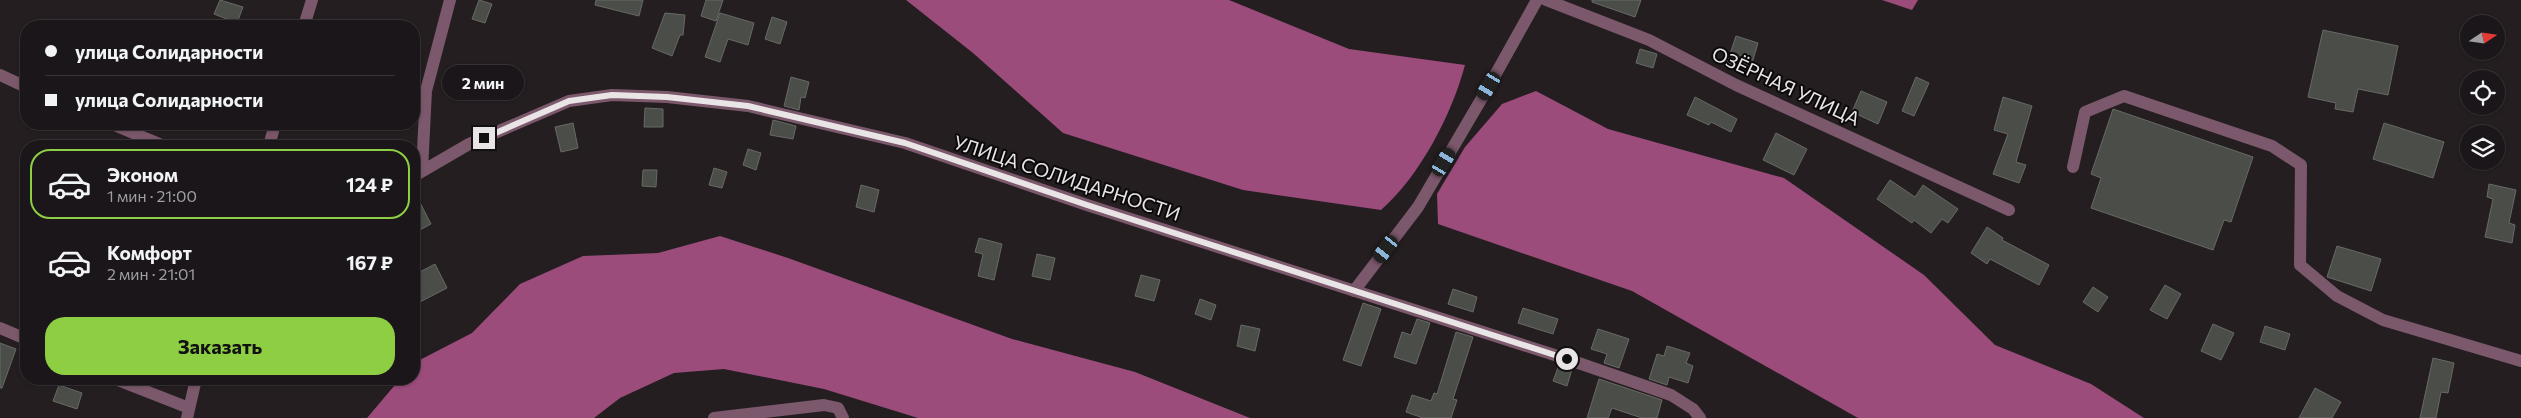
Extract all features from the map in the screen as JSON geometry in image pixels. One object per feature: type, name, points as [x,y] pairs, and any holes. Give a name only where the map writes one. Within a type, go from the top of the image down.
[{"type":"street","points":[[306,20],[312,0]]},
{"type":"street","points":[[420,153],[426,92],[450,0]]},
{"type":"street","points":[[1354,292],[1418,207],[1489,86],[1536,0]]},
{"type":"street","name":"ОЗЁРНАЯ УЛИЦА","points":[[1546,0],[1649,40],[1736,85],[2009,210]]},
{"type":"street","points":[[0,75],[20,84]]},
{"type":"street","name":"УЛИЦА СОЛИДАРНОСТИ","points":[[420,172],[468,144],[569,101],[612,95],[667,97],[748,106],[905,143],[1354,292],[1567,359],[1671,395],[1693,409],[1700,418]]},
{"type":"street","points":[[2073,167],[2085,112],[2124,96],[2272,146],[2300,165],[2300,265],[2337,296],[2383,320],[2521,361]]},
{"type":"street","points":[[126,130],[150,140]]},
{"type":"street","points":[[0,328],[20,336]]},
{"type":"street","points":[[128,385],[188,413],[195,385]]},
{"type":"street","points":[[714,418],[824,405],[838,408],[843,418]]},
{"type":"shaded area","points":[[906,0],[1229,0],[1349,49],[1465,65],[1452,104],[1433,143],[1409,180],[1381,210],[1243,190],[1063,133],[973,53]]},
{"type":"shaded area","points":[[1882,0],[1918,0],[1912,10]]},
{"type":"shaded area","points":[[1536,91],[1608,129],[1784,178],[1924,275],[1995,345],[2091,384],[2144,418],[1858,418],[1632,291],[1438,224],[1437,194],[1465,147],[1502,104]]},
{"type":"shaded area","points":[[720,236],[788,258],[1012,339],[1135,372],[1250,418],[918,418],[824,389],[724,369],[674,373],[620,398],[594,418],[367,418],[395,385],[420,385],[420,360],[472,333],[520,284],[583,256],[658,253]]},
{"type":"building","points":[[220,0],[243,7],[238,20],[229,20],[214,14]]},
{"type":"building","points":[[479,0],[492,4],[485,23],[472,19]]},
{"type":"building","points":[[596,0],[643,0],[639,16],[595,5]]},
{"type":"building","points":[[706,0],[723,0],[716,21],[701,16]]},
{"type":"building","points":[[1592,0],[1641,0],[1635,17],[1592,2]]},
{"type":"building","points":[[665,13],[685,15],[683,35],[680,35],[672,56],[652,48]]},
{"type":"building","points":[[720,13],[754,23],[748,45],[728,39],[720,62],[705,57]]},
{"type":"building","points":[[772,17],[787,22],[780,44],[765,39]]},
{"type":"building","points":[[2323,30],[2398,46],[2388,95],[2358,89],[2353,112],[2335,109],[2336,103],[2308,97]]},
{"type":"building","points":[[1736,36],[1758,43],[1750,70],[1727,63]]},
{"type":"building","points":[[1640,49],[1657,54],[1653,68],[1636,63]]},
{"type":"building","points":[[791,77],[809,82],[805,98],[801,97],[799,110],[784,106]]},
{"type":"building","points":[[1916,77],[1929,83],[1914,116],[1902,111]]},
{"type":"building","points":[[1861,91],[1887,102],[1878,124],[1852,112]]},
{"type":"building","points":[[1695,97],[1737,119],[1731,132],[1711,122],[1709,125],[1687,115]]},
{"type":"building","points":[[2003,97],[2032,106],[2016,162],[2026,165],[2019,183],[1993,174],[2008,134],[1994,130]]},
{"type":"building","points":[[645,108],[663,109],[663,127],[644,127]]},
{"type":"building","points":[[2113,109],[2253,157],[2231,222],[2224,220],[2213,250],[2091,208],[2101,178],[2091,174]]},
{"type":"building","points":[[773,120],[796,126],[793,139],[770,135]]},
{"type":"building","points":[[573,123],[578,148],[561,152],[555,127]]},
{"type":"building","points":[[2384,123],[2444,142],[2433,178],[2373,159]]},
{"type":"building","points":[[1776,133],[1807,149],[1794,175],[1763,160]]},
{"type":"building","points":[[748,149],[761,153],[756,170],[743,165]]},
{"type":"building","points":[[714,168],[727,172],[722,188],[709,185]]},
{"type":"building","points":[[643,170],[657,170],[656,187],[642,186]]},
{"type":"building","points":[[1890,180],[1915,197],[1923,185],[1958,209],[1948,223],[1942,219],[1931,233],[1914,220],[1912,223],[1877,199]]},
{"type":"building","points":[[2489,184],[2516,190],[2509,223],[2515,225],[2512,243],[2485,237],[2493,199],[2487,197]]},
{"type":"building","points":[[861,185],[879,190],[874,212],[856,207]]},
{"type":"building","points":[[420,203],[431,224],[420,230]]},
{"type":"building","points":[[1987,227],[2003,238],[2002,240],[2049,265],[2039,285],[1990,259],[1987,264],[1971,253]]},
{"type":"building","points":[[979,238],[1002,244],[994,280],[978,276],[983,254],[975,252]]},
{"type":"building","points":[[2337,246],[2381,259],[2371,291],[2327,277]]},
{"type":"building","points":[[1037,254],[1055,258],[1050,280],[1032,276]]},
{"type":"building","points":[[435,264],[447,288],[420,302],[420,272]]},
{"type":"building","points":[[1141,275],[1160,280],[1154,301],[1135,296]]},
{"type":"building","points":[[2165,285],[2181,294],[2167,319],[2150,310]]},
{"type":"building","points":[[2093,287],[2108,297],[2098,312],[2083,302]]},
{"type":"building","points":[[1453,289],[1477,297],[1473,312],[1448,304]]},
{"type":"building","points":[[1200,299],[1216,305],[1211,320],[1195,314]]},
{"type":"building","points":[[1363,303],[1381,309],[1361,366],[1343,360]]},
{"type":"building","points":[[1523,308],[1558,319],[1553,334],[1518,323]]},
{"type":"building","points":[[1417,319],[1430,323],[1416,364],[1394,357],[1402,332],[1411,335]]},
{"type":"building","points":[[2213,324],[2234,333],[2221,360],[2201,351]]},
{"type":"building","points":[[1241,325],[1260,329],[1255,351],[1237,346]]},
{"type":"building","points":[[2265,326],[2290,334],[2285,350],[2260,342]]},
{"type":"building","points":[[1598,329],[1629,339],[1619,368],[1604,363],[1607,354],[1591,349]]},
{"type":"building","points":[[1456,332],[1473,337],[1453,399],[1457,400],[1451,418],[1423,418],[1406,412],[1412,395],[1431,401],[1434,393],[1437,394]]},
{"type":"building","points":[[0,343],[16,349],[2,388],[0,388]]},
{"type":"building","points":[[1667,346],[1690,353],[1686,363],[1693,366],[1688,383],[1669,377],[1667,385],[1649,379],[1657,354],[1664,356]]},
{"type":"building","points":[[2433,358],[2454,363],[2448,393],[2441,392],[2436,418],[2420,418]]},
{"type":"building","points":[[1559,365],[1572,369],[1567,386],[1553,381]]},
{"type":"building","points":[[1599,379],[1662,400],[1657,418],[1642,418],[1612,408],[1608,418],[1587,418]]},
{"type":"building","points":[[59,385],[82,393],[77,409],[53,401]]},
{"type":"building","points":[[2315,388],[2341,402],[2332,418],[2299,418]]},
{"type":"route","points":[[484,138],[569,101],[612,95],[667,97],[748,106],[905,143],[1087,205],[1567,359]]}]
